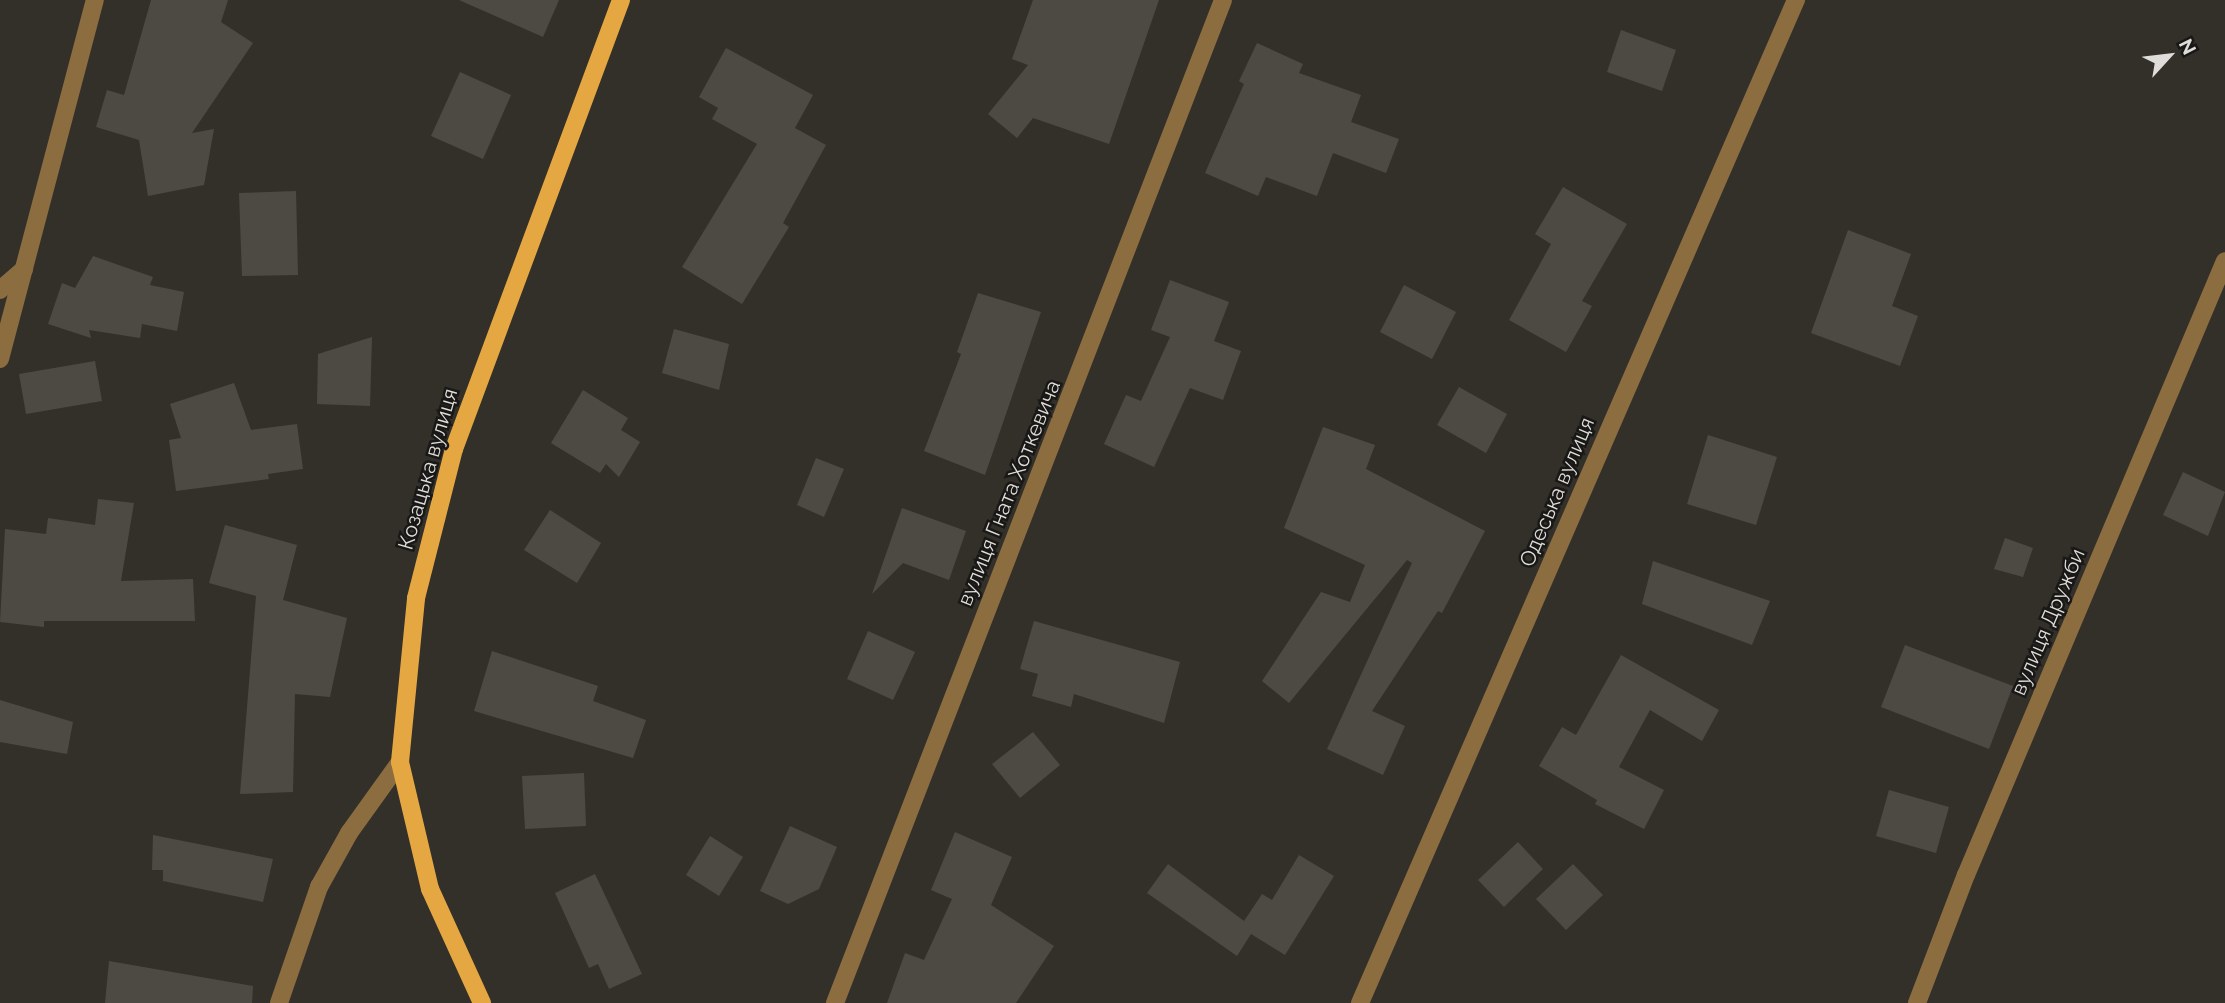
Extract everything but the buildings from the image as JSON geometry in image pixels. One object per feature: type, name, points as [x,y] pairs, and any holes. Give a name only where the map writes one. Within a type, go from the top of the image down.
[{"type":"main road","name":"Козацька вулиця","points":[[482,1003],[430,889],[400,762],[416,598],[437,504],[498,326],[621,0]]},
{"type":"street","points":[[0,359],[95,0]]},
{"type":"street","name":"вулиця Гната Хоткевича","points":[[835,1003],[1223,0]]},
{"type":"street","name":"Одеська вулиця","points":[[1360,1003],[1796,0]]},
{"type":"street","name":"вулиця Дружби","points":[[1917,1003],[1971,862],[2225,261]]},
{"type":"street","points":[[0,290],[24,269]]},
{"type":"street","points":[[279,1003],[319,887],[349,833],[400,762]]}]
